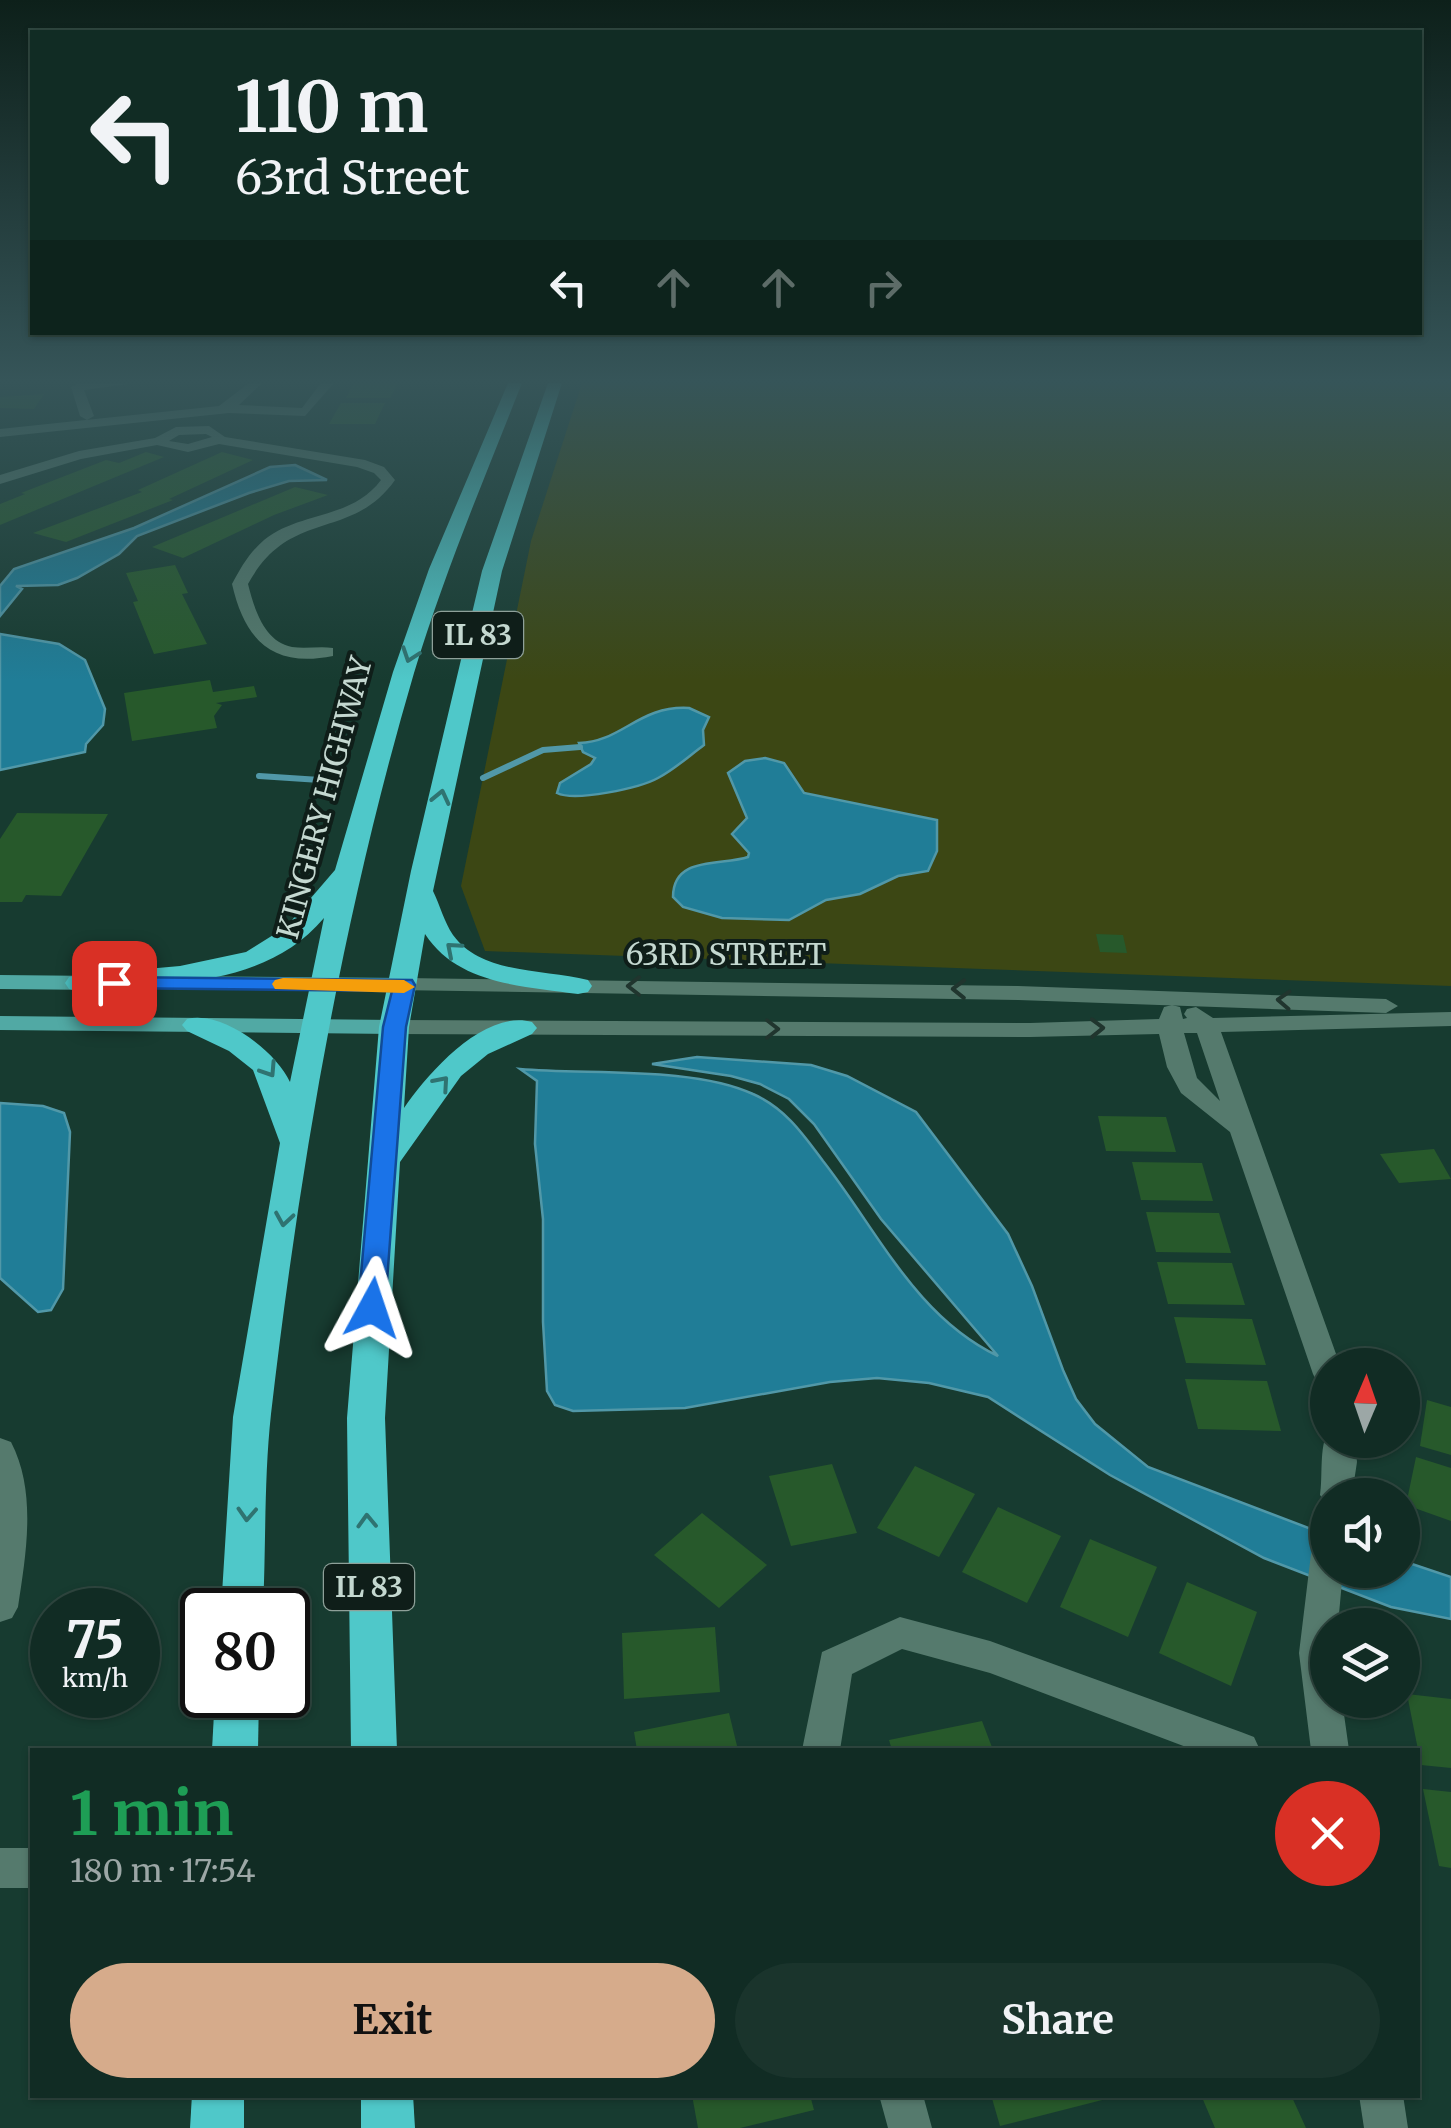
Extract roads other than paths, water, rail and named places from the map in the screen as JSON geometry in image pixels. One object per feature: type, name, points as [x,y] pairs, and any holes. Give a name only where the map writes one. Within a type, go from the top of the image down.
[{"type":"highway","name":"KINGERY HIGHWAY","points":[[243,1588],[252,1417],[322,984],[347,872],[404,672],[439,569],[475,482]]},
{"type":"highway","name":"IL 83","points":[[374,1748],[366,1418],[394,1027],[492,571],[522,482]]},
{"type":"highway","points":[[79,983],[220,966],[258,956],[294,933],[347,872]]},
{"type":"highway","points":[[421,892],[441,939],[462,959],[501,972],[578,986]]},
{"type":"highway","points":[[197,1025],[236,1042],[266,1062],[278,1081],[294,1153]]},
{"type":"highway","points":[[384,1162],[422,1107],[465,1058],[476,1048],[522,1028]]},
{"type":"highway","points":[[234,1748],[236,1718]]},
{"type":"highway","points":[[217,2128],[218,2098]]},
{"type":"highway","points":[[387,2098],[388,2128]]},
{"type":"main road","name":"63RD STREET","points":[[0,982],[404,985]]},
{"type":"main road","points":[[0,1023],[394,1027]]},
{"type":"street","points":[[327,652],[284,651],[274,646],[254,626],[240,584],[260,550],[279,535],[361,507],[373,500],[386,482]]},
{"type":"street","name":"63RD STREET","points":[[404,985],[1178,995],[1451,1009]]},
{"type":"street","points":[[1241,1127],[1195,1094],[1168,1026],[1178,995],[1206,1025],[1319,1348]]},
{"type":"street","points":[[394,1027],[1030,1030],[1451,1019]]},
{"type":"street","points":[[0,1451],[7,1470],[10,1555],[0,1608]]},
{"type":"street","points":[[1323,1588],[1316,1654],[1330,1748]]},
{"type":"street","points":[[821,1748],[836,1664],[900,1632],[990,1657],[1236,1748]]},
{"type":"street","points":[[0,1868],[30,1868]]},
{"type":"street","points":[[902,2098],[910,2128]]},
{"type":"street","points":[[1381,2098],[1386,2128]]},
{"type":"water","points":[[236,482],[285,482],[137,536],[119,554],[77,578],[58,585],[16,586],[22,589],[0,616],[0,586],[14,569],[134,528]]},
{"type":"water","points":[[0,634],[59,644],[85,660],[105,709],[103,725],[86,744],[85,752],[0,770]]},
{"type":"water","points":[[689,708],[709,717],[703,730],[704,745],[670,771],[649,782],[608,793],[557,793],[560,783],[595,758],[583,752],[579,743],[607,737],[657,712]]},
{"type":"water","points":[[765,758],[784,763],[804,793],[937,820],[937,851],[928,871],[898,876],[860,894],[826,900],[789,920],[722,918],[683,907],[673,897],[681,874],[701,865],[748,857],[749,853],[732,834],[747,818],[728,773],[745,761]]},
{"type":"water","points":[[697,1057],[811,1065],[847,1076],[916,1112],[1008,1234],[1076,1399],[1095,1424],[1148,1467],[1310,1529],[1310,1576],[1264,1558],[1110,1475],[988,1397],[929,1383],[877,1378],[830,1382],[685,1408],[573,1411],[555,1405],[547,1391],[543,1322],[543,1219],[535,1144],[537,1081],[520,1069],[671,1075],[729,1085],[764,1100],[784,1114],[808,1141],[921,1295],[969,1339],[998,1356],[881,1219],[814,1124],[789,1099],[760,1084],[731,1076],[652,1064]]},
{"type":"water","points":[[0,1103],[43,1106],[64,1113],[70,1132],[63,1289],[51,1310],[38,1312],[0,1278]]},
{"type":"water","points":[[1420,1567],[1451,1577],[1451,1619],[1420,1613],[1420,1608],[1391,1607],[1342,1588],[1420,1588]]},
{"type":"waterway","points":[[483,778],[543,750],[580,747]]},
{"type":"waterway","points":[[259,776],[320,780]]}]
